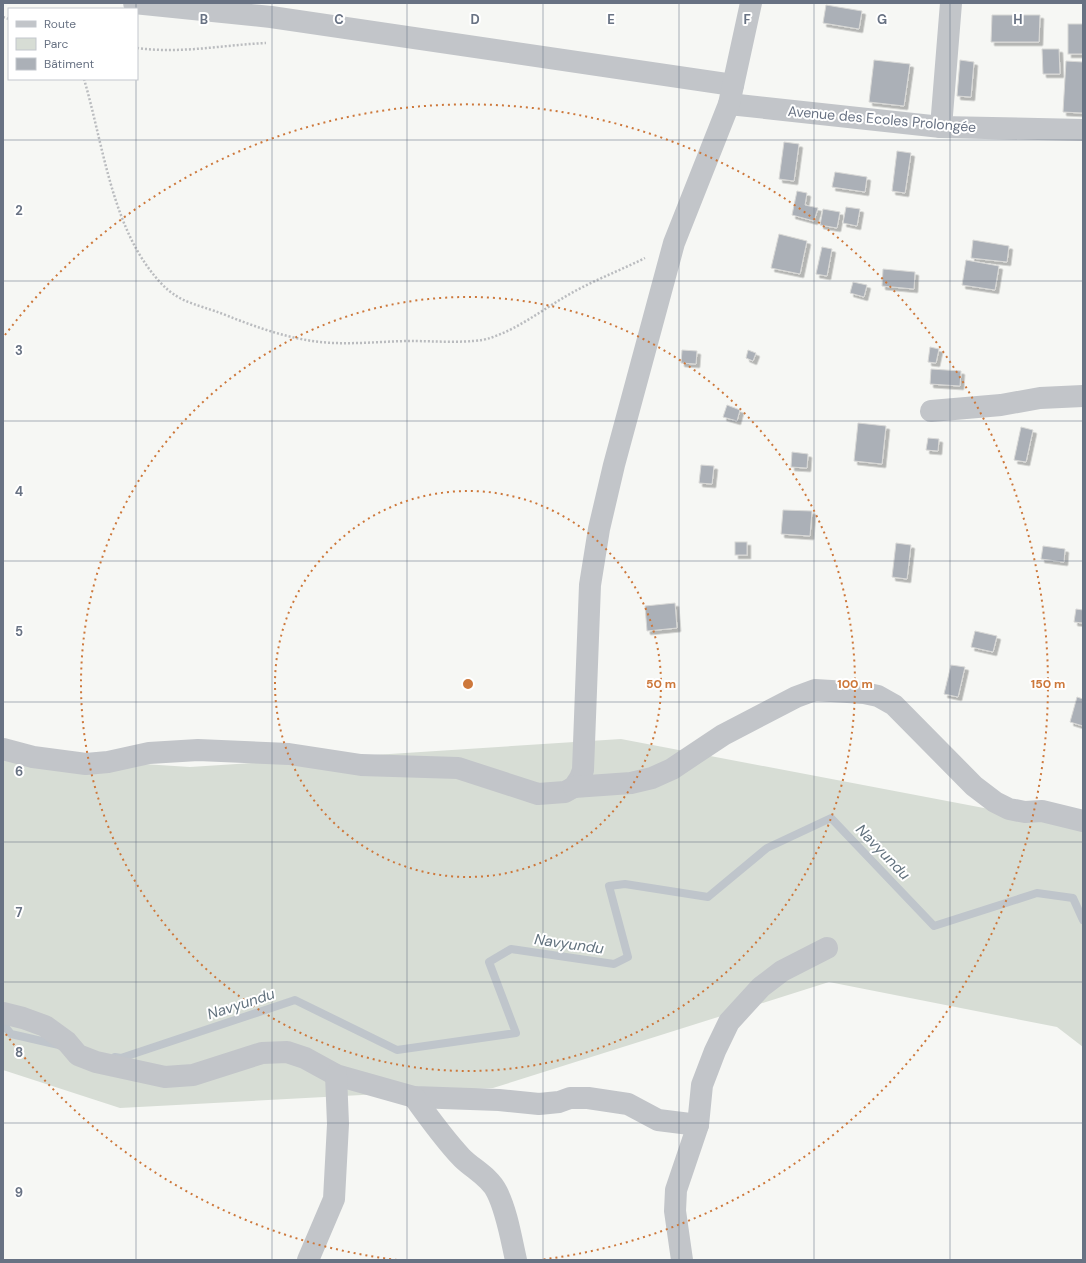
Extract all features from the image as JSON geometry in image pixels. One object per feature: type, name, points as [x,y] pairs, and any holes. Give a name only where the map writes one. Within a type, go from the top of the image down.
[{"type":"street","name":"Avenue des Ecoles Prolongée","points":[[134,3],[271,17],[731,95],[941,127],[1083,130]]},
{"type":"street","points":[[574,787],[580,778],[582,770],[590,585],[599,529],[614,465],[674,243],[731,95],[751,3]]},
{"type":"street","points":[[941,127],[951,3]]},
{"type":"street","points":[[931,411],[1000,405],[1040,398],[1083,396]]},
{"type":"street","points":[[3,749],[33,757],[86,764],[108,762],[149,753],[198,750],[289,754],[361,765],[458,768],[538,794],[555,794],[565,792],[574,787],[631,783],[652,778],[672,769],[723,735],[796,697],[815,690],[833,690],[878,696],[894,705],[974,786],[1009,810],[1026,812],[1042,811],[1083,821]]},
{"type":"street","points":[[682,1260],[675,1211],[676,1190],[698,1125],[702,1085],[715,1051],[729,1022],[761,988],[782,970],[827,948]]},
{"type":"street","points":[[3,1013],[45,1026],[67,1042],[78,1055],[96,1062],[165,1077],[193,1075],[262,1053],[287,1052],[305,1058],[336,1075],[414,1097],[499,1100],[539,1104],[559,1102],[570,1098],[588,1098],[628,1104],[658,1120],[698,1125]]},
{"type":"street","points":[[308,1260],[334,1199],[338,1124],[336,1075]]},
{"type":"street","points":[[414,1097],[438,1130],[463,1159],[485,1177],[496,1191],[504,1209],[510,1258]]},
{"type":"path","points":[[84,80],[99,142],[117,199],[133,244],[150,270],[169,292],[182,300],[228,316],[247,325],[293,337],[333,343],[489,339],[515,328],[569,294],[674,243]]},
{"type":"green space","points":[[621,739],[1083,827],[1083,1047],[1057,1027],[829,982],[493,1088],[120,1108],[3,1070],[3,755],[190,767]]},
{"type":"building","points":[[826,5],[862,11],[859,29],[823,23]]},
{"type":"building","points":[[992,15],[1040,15],[1039,42],[991,42]]},
{"type":"building","points":[[1068,24],[1083,24],[1083,54],[1068,54]]},
{"type":"building","points":[[1042,49],[1059,49],[1060,74],[1043,74]]},
{"type":"building","points":[[874,60],[910,64],[904,106],[869,102]]},
{"type":"building","points":[[960,60],[974,62],[971,97],[957,96]]},
{"type":"building","points":[[1066,61],[1083,62],[1083,113],[1063,112]]},
{"type":"building","points":[[784,142],[799,144],[794,181],[779,179]]},
{"type":"building","points":[[897,151],[911,153],[905,193],[892,191]]},
{"type":"building","points":[[835,172],[867,177],[865,192],[832,187]]},
{"type":"building","points":[[797,191],[807,193],[805,205],[818,208],[814,221],[792,215]]},
{"type":"building","points":[[846,207],[860,209],[857,226],[843,223]]},
{"type":"building","points":[[823,209],[840,212],[837,228],[820,225]]},
{"type":"building","points":[[779,234],[807,241],[800,274],[771,268]]},
{"type":"building","points":[[973,240],[1009,246],[1007,262],[971,258]]},
{"type":"building","points":[[822,247],[832,249],[827,276],[816,274]]},
{"type":"building","points":[[966,260],[999,266],[995,290],[962,285]]},
{"type":"building","points":[[883,269],[915,272],[914,289],[882,286]]},
{"type":"building","points":[[853,282],[867,285],[864,297],[850,293]]},
{"type":"building","points":[[930,347],[939,349],[936,363],[928,362]]},
{"type":"building","points":[[682,350],[697,351],[696,364],[681,363]]},
{"type":"building","points":[[748,350],[756,353],[753,361],[746,358]]},
{"type":"building","points":[[931,369],[961,371],[960,386],[930,384]]},
{"type":"building","points":[[727,405],[740,410],[737,421],[723,417]]},
{"type":"building","points":[[858,423],[886,426],[882,464],[854,461]]},
{"type":"building","points":[[1021,427],[1033,430],[1026,462],[1014,460]]},
{"type":"building","points":[[928,438],[939,439],[938,451],[926,450]]},
{"type":"building","points":[[792,452],[808,454],[807,468],[791,467]]},
{"type":"building","points":[[701,465],[714,466],[712,484],[699,483]]},
{"type":"building","points":[[783,510],[812,511],[810,536],[781,534]]},
{"type":"building","points":[[735,542],[747,542],[747,555],[735,555]]},
{"type":"building","points":[[896,543],[911,545],[907,579],[892,577]]},
{"type":"building","points":[[1043,546],[1065,549],[1064,562],[1041,559]]},
{"type":"building","points":[[675,603],[677,628],[647,631],[645,606]]},
{"type":"building","points":[[1076,609],[1083,610],[1083,623],[1074,622]]},
{"type":"building","points":[[975,631],[997,636],[993,652],[971,647]]},
{"type":"building","points":[[951,665],[965,667],[958,697],[944,694]]},
{"type":"building","points":[[1077,697],[1083,699],[1083,726],[1070,722]]},
{"type":"waterway","name":"Navyundu","points":[[115,1057],[121,1058],[295,1000],[397,1050],[516,1033],[489,962],[511,949],[614,964],[628,957],[609,886],[625,884],[708,897],[767,848],[831,818],[934,926],[1037,893],[1073,898],[1083,920]]},
{"type":"waterway","name":"Navyundu","points":[[3,1024],[11,1034],[59,1045]]}]
